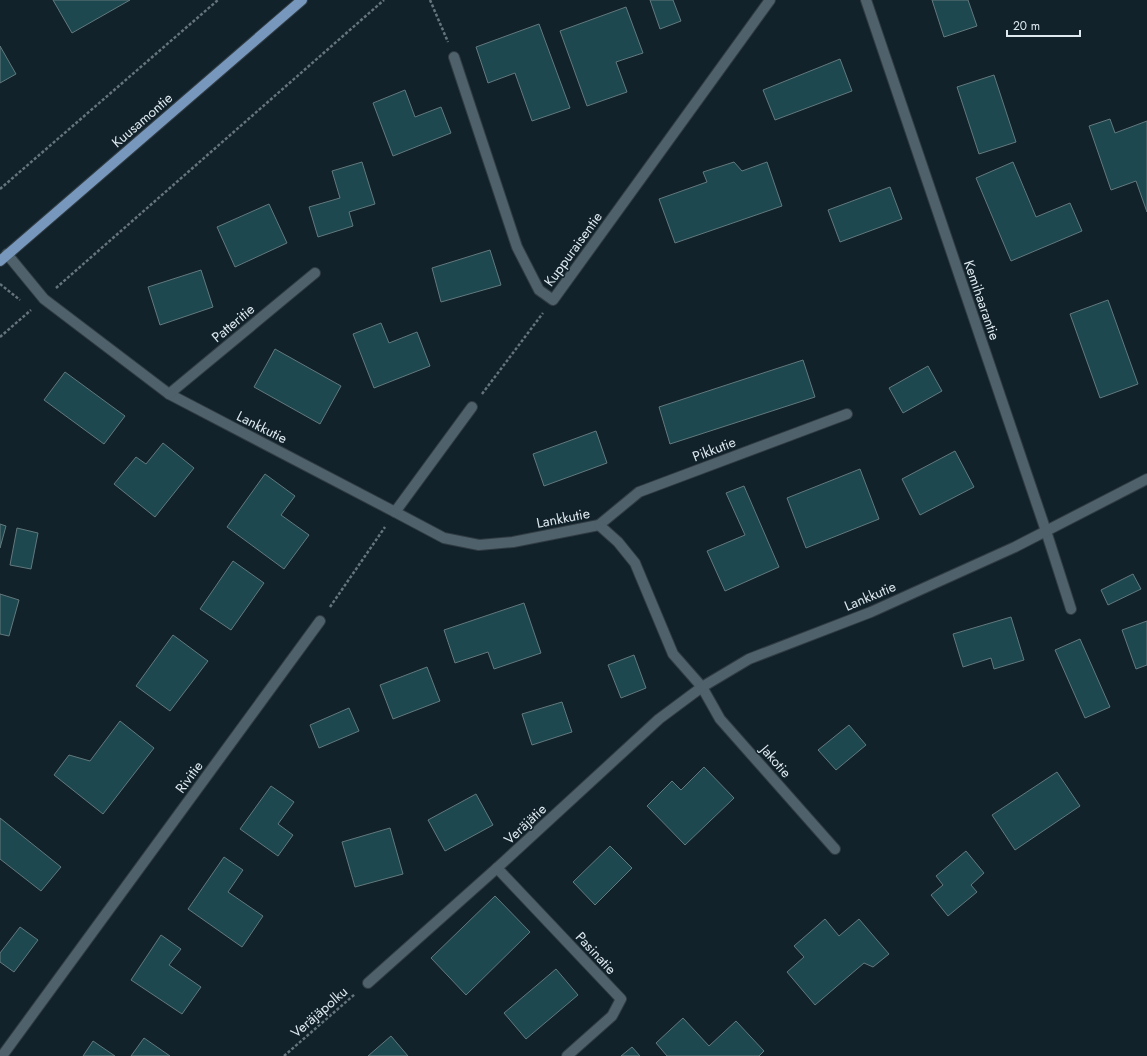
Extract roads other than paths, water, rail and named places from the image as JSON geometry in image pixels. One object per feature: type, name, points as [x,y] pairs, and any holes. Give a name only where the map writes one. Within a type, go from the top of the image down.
[{"type":"main road","name":"Kuusamontie","points":[[4,258],[302,0]]},
{"type":"street","name":"Kuppuraisentie","points":[[454,57],[517,247],[539,290],[553,300],[770,0]]},
{"type":"street","name":"Kemihaarantie","points":[[866,0],[1046,531],[1071,610]]},
{"type":"street","name":"Lankkutie","points":[[4,258],[44,299],[169,394],[444,538],[479,545],[513,542],[599,525],[618,542],[635,563],[672,654],[702,686],[749,659],[871,612],[1015,548],[1147,479]]},
{"type":"street","name":"Patteritie","points":[[169,394],[315,273]]},
{"type":"street","points":[[395,512],[472,407]]},
{"type":"street","name":"Pikkutie","points":[[599,525],[639,492],[847,414]]},
{"type":"street","name":"Rivitie","points":[[2,1055],[320,621]]},
{"type":"street","name":"Jakotie","points":[[702,686],[720,719],[834,849]]},
{"type":"street","name":"Veräjätie","points":[[368,983],[497,868],[659,719],[702,686]]},
{"type":"street","name":"Pasinatie","points":[[497,868],[621,999],[612,1016],[567,1056]]}]
